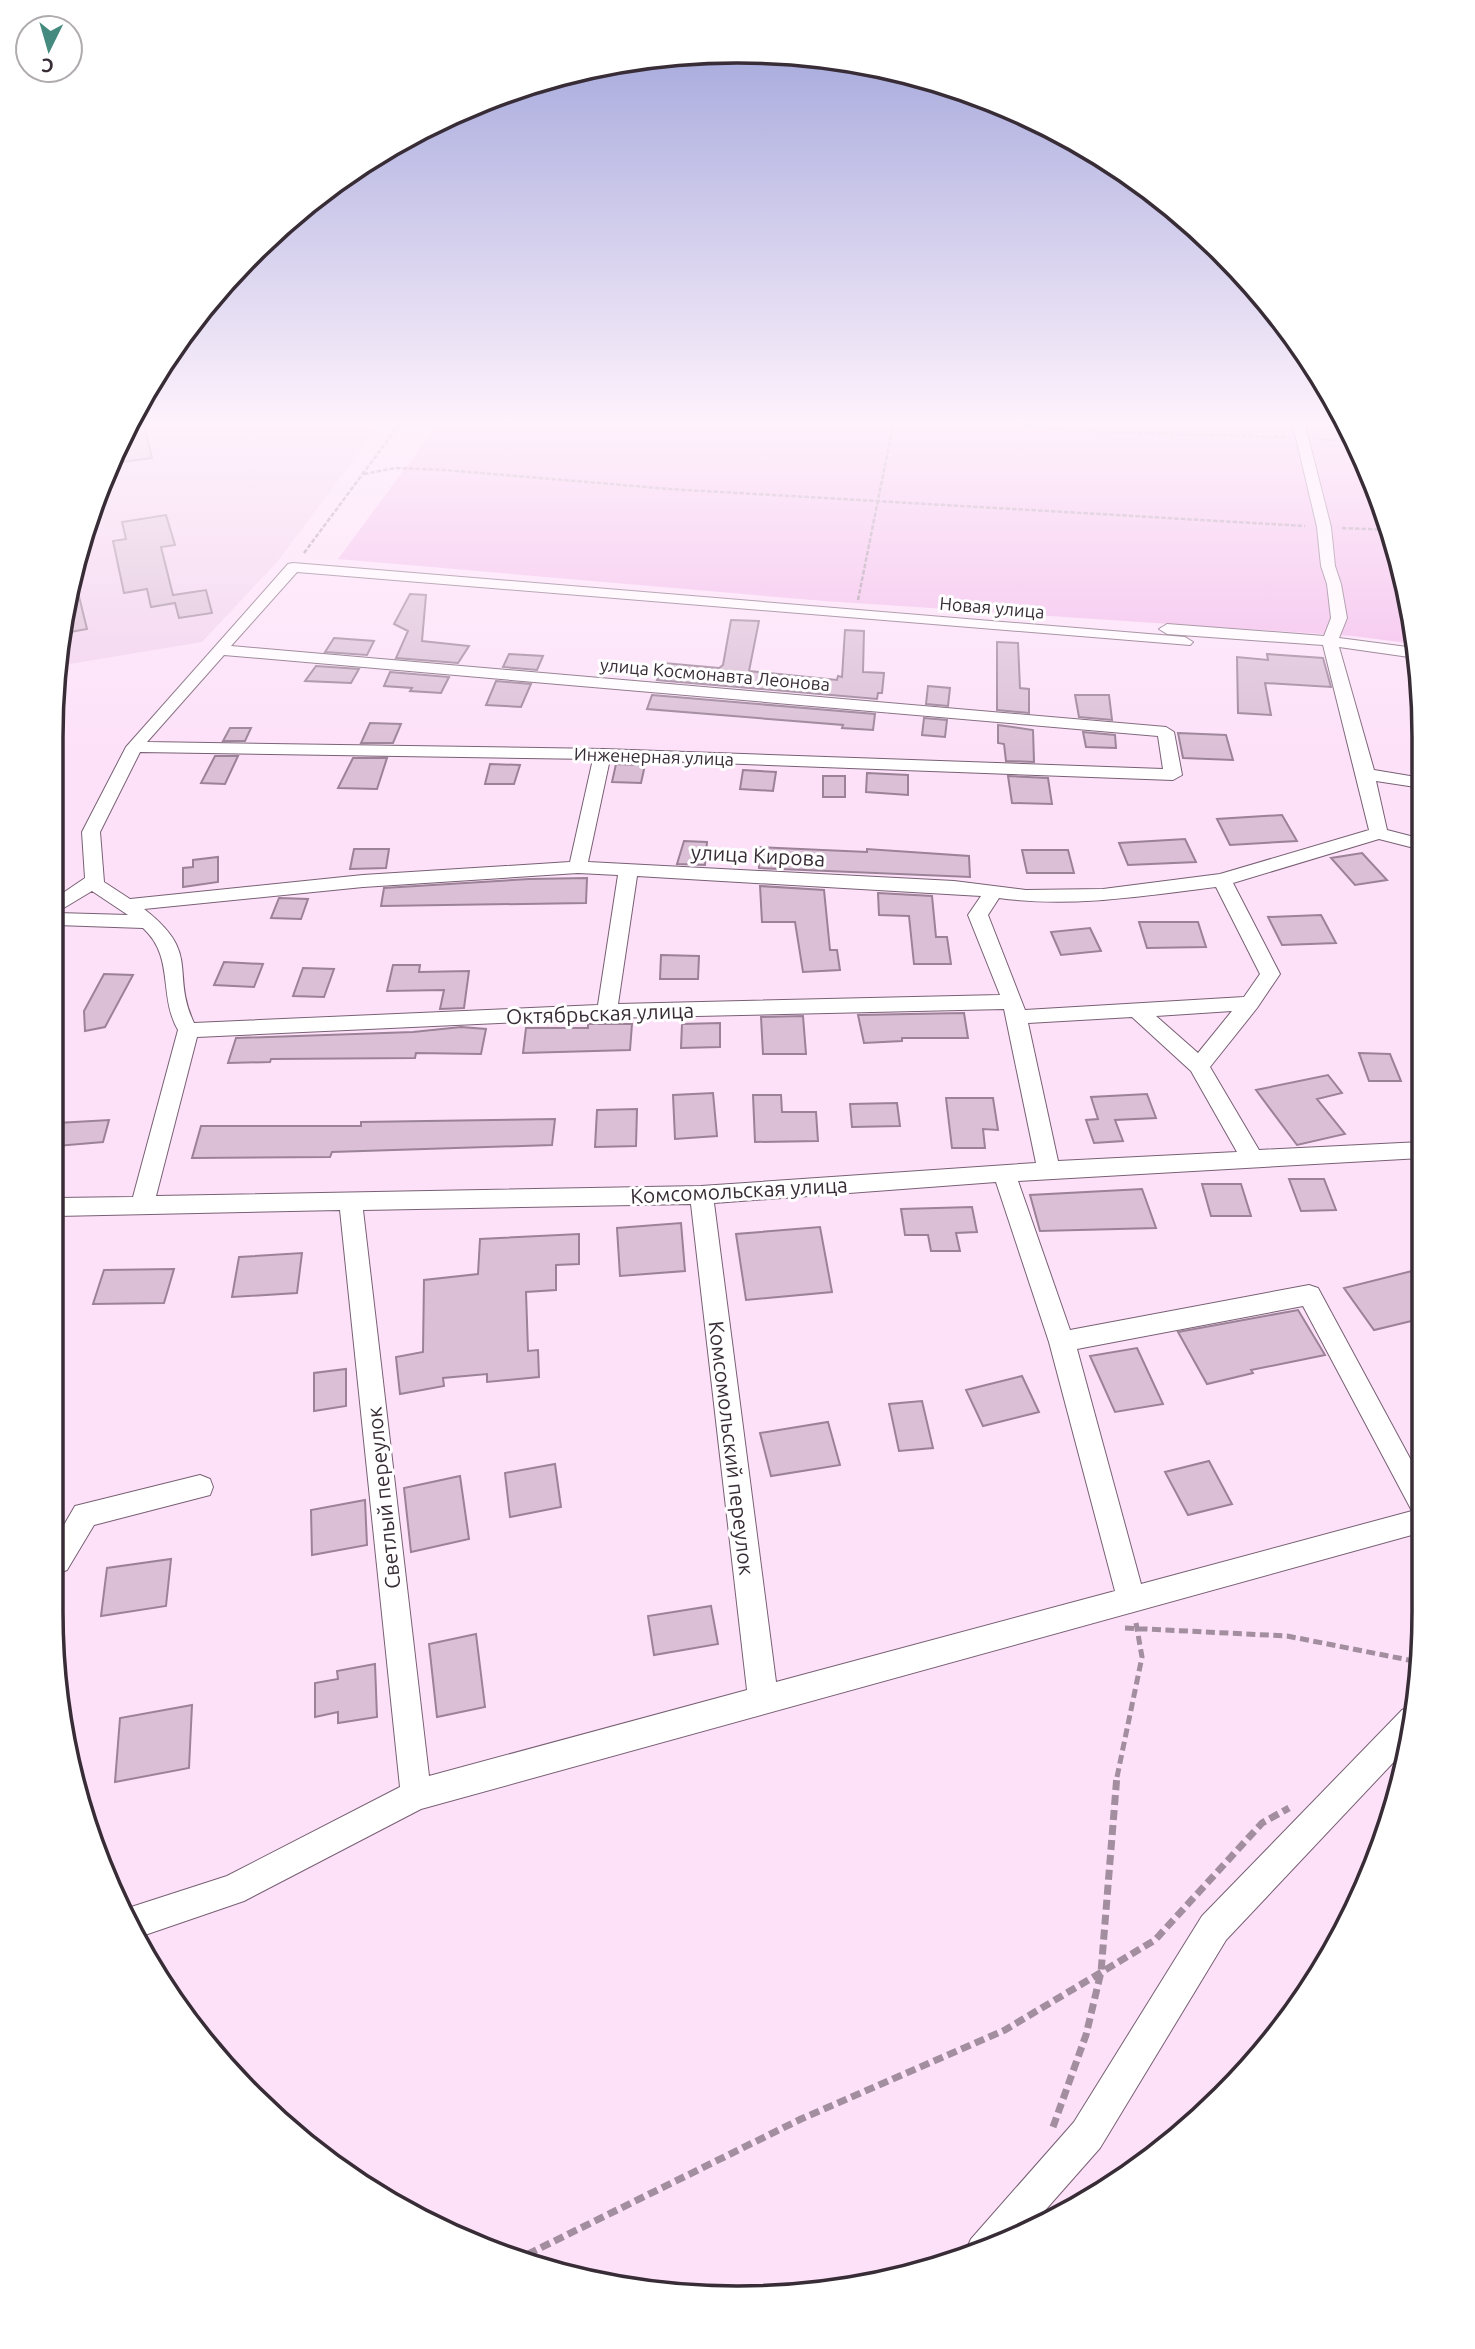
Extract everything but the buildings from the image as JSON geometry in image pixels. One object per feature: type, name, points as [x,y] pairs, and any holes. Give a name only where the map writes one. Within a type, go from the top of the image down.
[{"type":"street","points":[[1325,535],[1328,566],[1334,584],[1339,618],[1330,641],[1366,774],[1378,833],[1412,842]]},
{"type":"street","points":[[142,1206],[188,1030],[179,1017],[169,944],[129,905],[95,884],[91,832],[134,747],[293,568]]},
{"type":"street","name":"Новая улица","points":[[293,568],[1185,642]]},
{"type":"street","points":[[856,607],[1330,641],[1406,652]]},
{"type":"street","name":"улица Космонавта Леонова","points":[[218,650],[1166,732],[1173,775]]},
{"type":"street","name":"Инженерная улица","points":[[134,747],[603,754],[1173,775]]},
{"type":"street","points":[[578,867],[603,754]]},
{"type":"street","points":[[1366,774],[1412,781]]},
{"type":"street","name":"улица Кирова","points":[[129,905],[363,881],[578,867],[628,872],[995,890],[1026,896],[1103,895],[1222,880],[1378,833]]},
{"type":"street","points":[[607,1011],[628,872]]},
{"type":"street","points":[[63,902],[95,880]]},
{"type":"street","points":[[1199,1066],[1270,974],[1222,880]]},
{"type":"street","points":[[995,890],[978,915],[1014,1009],[1049,1170]]},
{"type":"street","points":[[63,919],[146,922]]},
{"type":"street","points":[[1137,1010],[1250,1003]]},
{"type":"street","points":[[1137,1010],[1199,1066],[1254,1161]]},
{"type":"street","name":"Октябрьская улица","points":[[188,1030],[607,1011],[1137,1010]]},
{"type":"street","name":"Комсомольская улица","points":[[63,1207],[701,1195],[1049,1170],[1412,1151]]},
{"type":"street","points":[[1004,1173],[1062,1342],[1131,1599]]},
{"type":"street","name":"Комсомольский переулок","points":[[701,1195],[763,1701]]},
{"type":"street","name":"Светлый переулок","points":[[350,1200],[416,1795]]},
{"type":"street","points":[[1062,1342],[1309,1295],[1412,1488]]},
{"type":"street","points":[[63,1551],[85,1515],[201,1488]]},
{"type":"street","points":[[139,1921],[233,1890],[416,1795],[1412,1523]]},
{"type":"street","points":[[1001,2233],[1087,2135],[1214,1928],[1401,1733]]},
{"type":"path","points":[[293,568],[318,535]]},
{"type":"path","points":[[856,607],[871,535]]},
{"type":"path","points":[[1046,2140],[1086,2035],[1101,1972],[1116,1779],[1142,1657],[1131,1599]]},
{"type":"path","points":[[1115,1626],[1287,1636],[1411,1660]]},
{"type":"path","points":[[530,2253],[801,2119],[1005,2029],[1155,1940],[1262,1823],[1296,1804]]},
{"type":"shaded area","points":[[95,535],[298,535],[278,561],[202,642],[67,664],[76,606]]},
{"type":"shaded area","points":[[356,535],[1380,535],[1399,606],[1405,643],[1353,636],[824,601],[338,559]]}]
